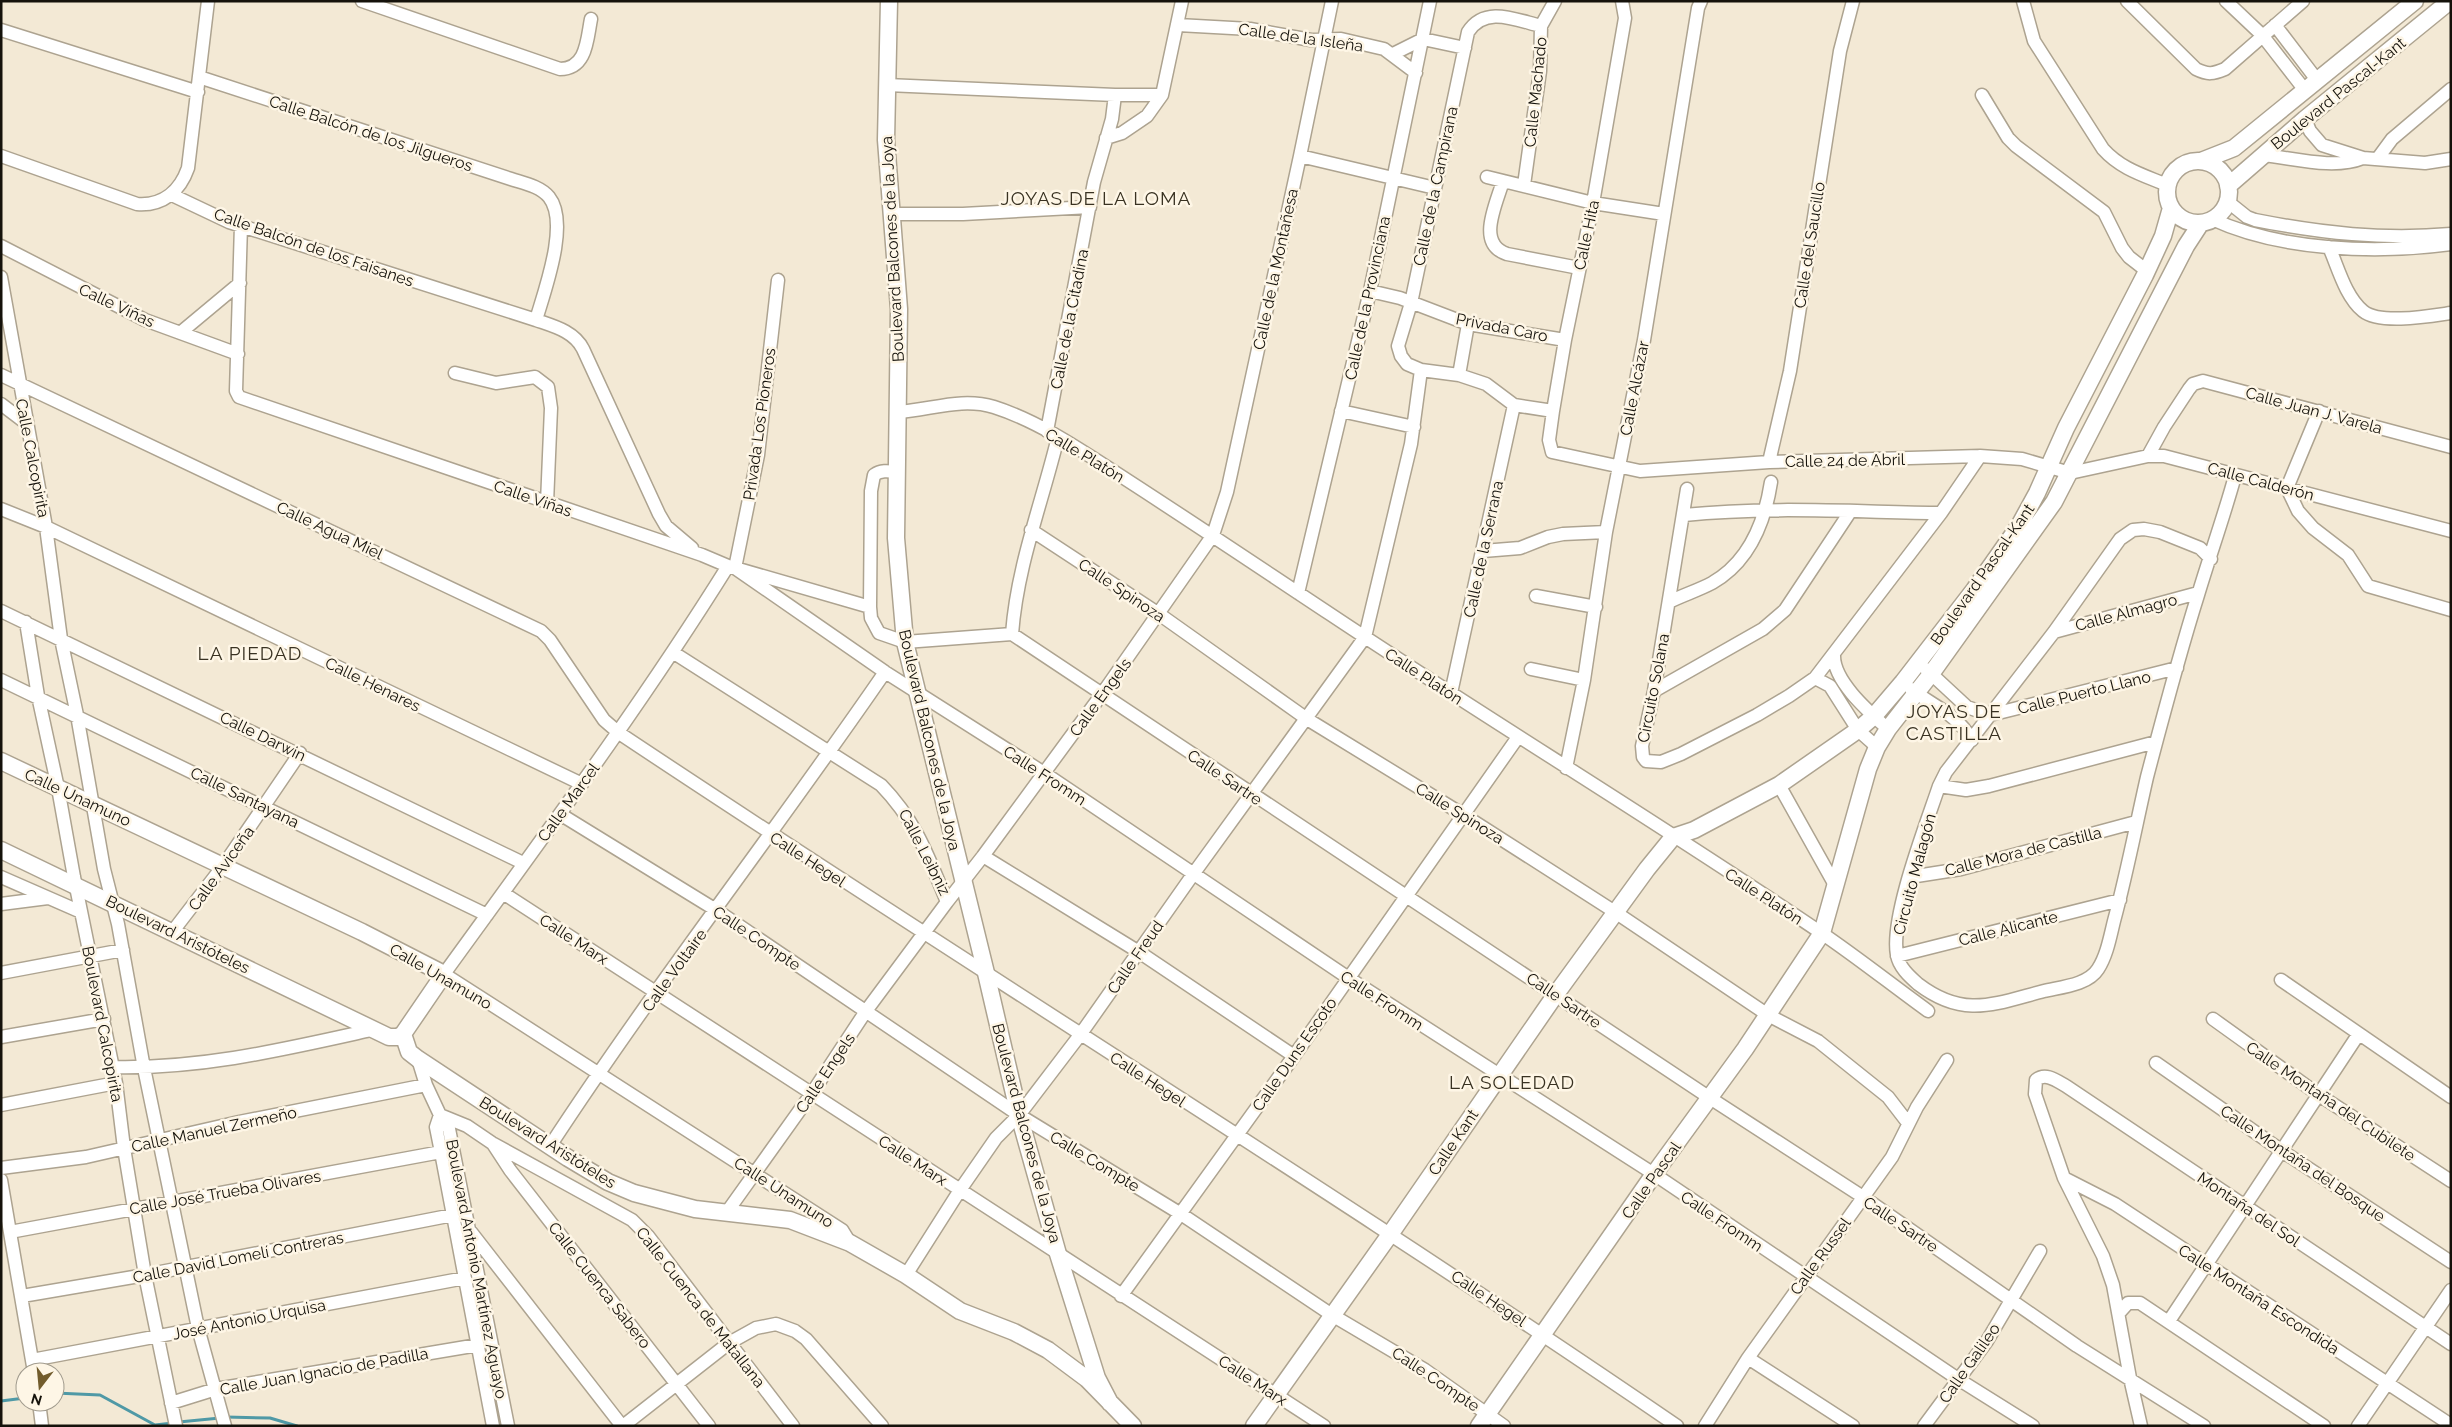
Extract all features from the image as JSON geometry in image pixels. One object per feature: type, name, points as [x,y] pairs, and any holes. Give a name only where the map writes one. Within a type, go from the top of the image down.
[{"type":"street","points":[[1,156],[137,204],[155,204],[172,195],[184,179],[188,168],[208,1]]},
{"type":"street","points":[[362,1],[554,68],[567,69],[577,64],[584,53],[591,19]]},
{"type":"street","name":"Boulevard Balcones de la Joya","points":[[889,1],[886,140],[899,308],[896,538],[905,642],[1019,1115],[1058,1254],[1098,1381],[1121,1426]]},
{"type":"street","points":[[1106,138],[1122,133],[1147,116],[1162,95],[1182,1]]},
{"type":"street","name":"Calle de la Montañesa","points":[[1213,535],[1227,492],[1332,1]]},
{"type":"street","name":"Calle de la Provinciana","points":[[1298,593],[1370,291],[1430,1]]},
{"type":"street","name":"Calle Machado","points":[[1524,185],[1540,71],[1542,26],[1555,1]]},
{"type":"street","name":"Calle del Saucillo","points":[[1769,462],[1790,371],[1818,185],[1846,26],[1853,1]]},
{"type":"street","points":[[2023,1],[2034,41],[2103,150],[2124,168],[2167,185]]},
{"type":"street","points":[[2127,1],[2189,63],[2206,74],[2214,74],[2224,69],[2303,1]]},
{"type":"street","points":[[2226,1],[2310,84]]},
{"type":"street","name":"Boulevard Pascal-Kant","points":[[2201,161],[2234,148],[2310,84],[2415,1]]},
{"type":"street","name":"Boulevard Pascal-Kant","points":[[2228,194],[2263,155],[2450,1]]},
{"type":"street","name":"Calle Hita","points":[[1619,465],[1564,456],[1552,452],[1550,448],[1553,410],[1565,340],[1593,203],[1624,18],[1623,3]]},
{"type":"street","name":"Calle Alcázar","points":[[1566,768],[1584,680],[1606,532],[1644,340],[1700,5]]},
{"type":"street","name":"Calle de la Campirana","points":[[1421,370],[1407,364],[1401,356],[1398,346],[1411,303],[1465,48],[1472,26],[1478,20],[1489,15],[1542,26]]},
{"type":"street","name":"Calle de la Isleña","points":[[1178,25],[1250,29],[1324,40],[1341,39],[1384,49],[1416,73]]},
{"type":"street","points":[[2275,25],[2310,84]]},
{"type":"street","points":[[1,30],[198,92]]},
{"type":"street","points":[[1393,54],[1423,39],[1465,48]]},
{"type":"street","points":[[2368,40],[2382,57]]},
{"type":"street","name":"Calle Balcón de los Jilgueros","points":[[199,77],[511,179],[542,192],[551,201],[557,235],[554,257],[536,320]]},
{"type":"street","points":[[888,85],[1115,96],[1162,95]]},
{"type":"street","points":[[2378,158],[2392,139],[2451,89]]},
{"type":"street","points":[[1982,95],[2008,138],[2104,212],[2122,248],[2147,271]]},
{"type":"street","name":"Calle de la Citadina","points":[[1012,634],[1014,602],[1052,434],[1090,207],[1115,96]]},
{"type":"street","points":[[2305,119],[2310,131],[2322,145],[2363,158],[2425,163],[2451,159]]},
{"type":"street","points":[[2263,155],[2336,163],[2350,163],[2363,158]]},
{"type":"street","points":[[1300,156],[1435,188]]},
{"type":"street","points":[[2451,234],[2402,237],[2330,234],[2254,220],[2247,217],[2228,194],[2224,174],[2214,165],[2201,161],[2190,162],[2180,166],[2172,174],[2167,185],[2167,196],[2171,208],[2179,216],[2189,221],[2207,221],[2241,232],[2329,247],[2404,249],[2451,244]]},
{"type":"street","points":[[1487,177],[1593,203],[1664,214]]},
{"type":"street","points":[[1503,181],[1489,234],[1492,246],[1498,251],[1579,268]]},
{"type":"street","points":[[2207,221],[2222,212],[2228,194]]},
{"type":"street","name":"Calle Balcón de los Faisanes","points":[[172,195],[229,222],[536,320],[572,336],[579,341],[583,349],[666,526],[702,555]]},
{"type":"street","points":[[891,214],[963,214],[1090,207]]},
{"type":"street","name":"Boulevard Pascal-Kant","points":[[1673,837],[1694,830],[1779,785],[1858,730],[1874,716],[1919,662],[2019,526],[2037,493],[2066,428],[2147,271],[2163,236],[2171,208]]},
{"type":"street","name":"Boulevard Pascal-Kant","points":[[1822,934],[1868,769],[1877,747],[1888,729],[1932,674],[2038,525],[2070,473],[2186,246],[2207,221]]},
{"type":"street","name":"Calle Viñas","points":[[241,226],[236,391],[242,398],[702,555],[731,567],[870,607]]},
{"type":"street","name":"Calle Viñas","points":[[1,246],[116,306],[180,333],[238,354]]},
{"type":"street","points":[[2329,247],[2349,292],[2358,305],[2370,315],[2389,318],[2451,313]]},
{"type":"street","name":"Calle Calcopirita","points":[[1,277],[6,340],[18,381],[46,527],[61,639]]},
{"type":"street","name":"Privada Los Pioneros","points":[[731,567],[758,455],[778,280]]},
{"type":"street","points":[[180,333],[240,283]]},
{"type":"street","name":"Privada Caro","points":[[1370,291],[1400,298],[1468,324],[1565,340]]},
{"type":"street","points":[[1458,375],[1468,324]]},
{"type":"street","points":[[1365,637],[1414,427],[1421,370],[1458,375],[1486,384],[1514,405],[1553,410]]},
{"type":"street","points":[[455,373],[496,383],[535,377],[539,378],[548,387],[551,408],[546,503]]},
{"type":"street","name":"Calle Agua Miel","points":[[1,375],[18,381],[541,631],[550,640],[604,720],[619,733]]},
{"type":"street","name":"Calle Juan J. Varela","points":[[2148,456],[2164,427],[2193,384],[2203,381],[2451,447]]},
{"type":"street","name":"Calle Platón","points":[[898,412],[926,410],[954,402],[968,402],[992,407],[1052,434],[1213,535],[1365,637],[1822,934],[1928,1011]]},
{"type":"street","points":[[1,404],[26,423]]},
{"type":"street","name":"Calle de la Serrana","points":[[1451,693],[1514,405]]},
{"type":"street","points":[[1341,411],[1414,427]]},
{"type":"street","points":[[2319,411],[2287,488],[2298,511],[2313,528],[2348,555],[2368,586],[2451,610]]},
{"type":"street","name":"Calle 24 de Abril","points":[[1619,465],[1640,471],[1659,471],[1769,462],[1980,456],[2022,459],[2070,473]]},
{"type":"street","name":"Circuito Solana","points":[[1687,489],[1642,753],[1646,761],[1661,762],[1681,754],[1756,715],[1789,696],[1814,678],[1834,655],[1941,513],[1980,456]]},
{"type":"street","name":"Calle Calderón","points":[[2070,473],[2148,456],[2181,460],[2235,476],[2451,531]]},
{"type":"street","points":[[897,472],[884,470],[877,473],[872,482],[870,607],[871,618],[879,633],[905,642],[1012,634]]},
{"type":"street","name":"Circuito Malagón","points":[[2211,559],[2200,548],[2191,543],[2160,532],[2144,529],[2133,530],[2112,547],[2054,632],[1972,740],[1956,758],[1939,786],[1910,877],[1895,936],[1897,956],[1901,968],[1915,982],[1933,995],[1960,1006],[1995,1004],[2071,985],[2089,978],[2097,971],[2107,947],[2120,900],[2136,822],[2156,742],[2198,593],[2211,559],[2235,476]]},
{"type":"street","points":[[1669,602],[1713,582],[1728,572],[1741,558],[1754,539],[1766,511],[1771,482]]},
{"type":"street","name":"Calle Henares","points":[[1,509],[46,527],[582,784]]},
{"type":"street","points":[[1684,514],[1766,511],[1941,513]]},
{"type":"street","points":[[1654,691],[1764,629],[1784,610],[1850,512]]},
{"type":"street","name":"Calle Spinoza","points":[[1031,530],[1158,614],[1306,719],[1462,814],[1615,912],[1768,1015],[1818,1042],[1888,1097],[1908,1123]]},
{"type":"street","points":[[1483,550],[1520,548],[1548,537],[1563,534],[1606,532]]},
{"type":"street","name":"Calle Engels","points":[[983,856],[1102,694],[1213,535]]},
{"type":"street","name":"Calle Marcel","points":[[403,1034],[444,974],[619,733],[731,567]]},
{"type":"street","name":"Calle Fromm","points":[[731,567],[885,672],[1044,774],[1498,1075],[1654,1174],[1804,1277],[1958,1379],[2033,1426]]},
{"type":"street","name":"Calle Almagro","points":[[2054,632],[2198,593]]},
{"type":"street","points":[[1536,596],[1596,608]]},
{"type":"street","name":"Calle Darwin","points":[[1,611],[300,753],[524,863]]},
{"type":"street","name":"Boulevard Calcopirita","points":[[26,622],[38,696],[116,1083],[124,1148],[136,1208],[145,1275],[174,1416]]},
{"type":"street","name":"Calle Sartre","points":[[1012,634],[1710,1098],[1863,1197],[2077,1346],[2204,1426]]},
{"type":"street","name":"Calle Freud","points":[[906,1275],[960,1190],[996,1138],[1019,1115],[1080,1035],[1194,873],[1365,637]]},
{"type":"street","name":"Boulevard Calcopirita","points":[[61,639],[77,715],[104,868],[123,950],[144,1068],[185,1267],[198,1328],[216,1389],[224,1426]]},
{"type":"street","name":"Calle Leibniz","points":[[674,653],[881,785],[900,805],[916,830],[947,902]]},
{"type":"street","points":[[1834,655],[1834,665],[1838,675],[1888,729]]},
{"type":"street","points":[[1919,662],[1967,707],[1990,715]]},
{"type":"street","name":"Calle Puerto Llano","points":[[1990,715],[2177,668]]},
{"type":"street","points":[[1531,669],[1584,680]]},
{"type":"street","name":"Calle Voltaire","points":[[550,1146],[599,1073],[830,753],[885,672]]},
{"type":"street","points":[[1814,678],[1830,686],[1858,730],[1877,747]]},
{"type":"street","name":"Calle Santayana","points":[[1,680],[38,696],[487,915]]},
{"type":"street","points":[[1903,682],[1916,693],[1956,718],[1964,725],[1972,740]]},
{"type":"street","name":"Calle Hegel","points":[[619,733],[771,835],[1391,1233],[1677,1426]]},
{"type":"street","name":"Calle Duns Escoto","points":[[1121,1296],[1294,1056],[1462,814],[1518,737]]},
{"type":"street","points":[[1939,786],[1966,790],[1989,786],[2156,742]]},
{"type":"street","name":"Calle Aviceña","points":[[174,931],[223,866],[300,753]]},
{"type":"street","name":"Calle Unamuno","points":[[1,761],[362,932],[444,974],[842,1230],[850,1244]]},
{"type":"street","points":[[1779,785],[1835,884]]},
{"type":"street","name":"Calle Compte","points":[[560,814],[716,910],[1019,1115],[1181,1214],[1332,1314],[1425,1370],[1483,1420],[1504,1426]]},
{"type":"street","name":"Calle Mora de Castilla","points":[[1910,877],[1961,869],[2136,822]]},
{"type":"street","name":"Calle Kant","points":[[1254,1426],[1391,1233],[1498,1075],[1615,912],[1673,837]]},
{"type":"street","name":"Boulevard Aristóteles","points":[[1,850],[174,931],[319,1002],[418,1059],[608,1182],[634,1193],[695,1209],[790,1220],[850,1244],[906,1275],[960,1311],[1014,1332],[1048,1350],[1087,1379],[1133,1426]]},
{"type":"street","points":[[983,856],[1139,952],[1294,1056]]},
{"type":"street","name":"Calle Leibniz","points":[[947,902],[983,856]]},
{"type":"street","points":[[1,877],[81,912]]},
{"type":"street","name":"Calle Marx","points":[[503,893],[1121,1296],[1324,1426]]},
{"type":"street","points":[[1,904],[48,898]]},
{"type":"street","name":"Calle Alicante","points":[[1897,956],[2120,900]]},
{"type":"street","name":"Calle Engels","points":[[726,1212],[812,1094],[866,1011],[947,902]]},
{"type":"street","name":"Calle Pascal","points":[[1483,1420],[1544,1335],[1654,1174],[1768,1015],[1822,934]]},
{"type":"street","points":[[1,973],[123,950]]},
{"type":"street","points":[[2281,980],[2358,1035],[2451,1097]]},
{"type":"street","points":[[1,1037],[104,1019]]},
{"type":"street","name":"Calle Montaña del Cubilete","points":[[2213,1019],[2319,1095],[2451,1181]]},
{"type":"street","points":[[113,1067],[144,1068],[232,1060],[360,1026]]},
{"type":"street","name":"Boulevard Aristóteles","points":[[360,1026],[389,1037],[403,1034],[409,1052],[418,1059]]},
{"type":"street","points":[[2169,1321],[2358,1035]]},
{"type":"street","name":"Boulevard Antonio Martínez Aguayo","points":[[418,1059],[426,1085],[449,1129],[508,1426]]},
{"type":"street","name":"Calle Russel","points":[[1705,1426],[1748,1358],[1804,1277],[1892,1157],[1917,1107],[1947,1060]]},
{"type":"street","name":"Calle Montaña del Bosque","points":[[2156,1063],[2282,1151],[2451,1262]]},
{"type":"street","name":"Montaña del Sol","points":[[2064,1178],[2035,1094],[2036,1080],[2046,1076],[2087,1100],[2451,1344]]},
{"type":"street","points":[[1,1105],[116,1083]]},
{"type":"street","name":"Calle Manuel Zermeño","points":[[1,1168],[86,1156],[239,1122],[426,1085]]},
{"type":"street","name":"Calle Spinoza","points":[[1888,1097],[1917,1107]]},
{"type":"street","name":"Boulevard Antonio Martínez Aguayo","points":[[440,1115],[436,1127],[494,1426]]},
{"type":"street","name":"Calle Cuenca de Matallana","points":[[440,1115],[467,1126],[492,1143],[632,1220],[648,1236],[793,1426]]},
{"type":"street","name":"Calle Cuenca Sabero","points":[[492,1143],[521,1184],[709,1426]]},
{"type":"street","name":"Calle José Trueba Olivares","points":[[10,1232],[441,1152]]},
{"type":"street","points":[[2064,1178],[2103,1256],[2114,1285],[2130,1378],[2141,1426]]},
{"type":"street","name":"Calle Montaña Escondida","points":[[2064,1178],[2099,1194],[2451,1425]]},
{"type":"street","points":[[1,1180],[32,1362]]},
{"type":"street","name":"Calle David Lomelí Contreras","points":[[22,1296],[145,1275],[453,1215]]},
{"type":"street","points":[[470,1230],[623,1426],[729,1343],[756,1328],[776,1324],[795,1331],[819,1352],[882,1426]]},
{"type":"street","name":"Calle Galileo","points":[[1924,1426],[1987,1341],[2040,1251]]},
{"type":"street","name":"José Antonio Urquisa","points":[[50,1362],[198,1328],[465,1278]]},
{"type":"street","points":[[2358,1426],[2451,1290]]},
{"type":"street","points":[[2119,1313],[2128,1303],[2140,1303],[2324,1426]]},
{"type":"street","name":"Calle Juan Ignacio de Padilla","points":[[174,1416],[216,1389],[478,1345]]},
{"type":"street","points":[[1748,1358],[1853,1426]]},
{"type":"waterway","points":[[65,1393],[100,1395],[155,1425],[173,1423]]},
{"type":"waterway","points":[[1,1401],[15,1399]]},
{"type":"waterway","points":[[226,1417],[270,1418],[297,1426]]},
{"type":"waterway","points":[[179,1422],[220,1418]]},
{"type":"district","name":"JOYAS DE LA LOMA","points":[[1096,198]]},
{"type":"district","name":"LA PIEDAD","points":[[250,653]]},
{"type":"district","name":"JOYAS DE CASTILLA","points":[[1954,722]]},
{"type":"district","name":"LA SOLEDAD","points":[[1512,1082]]}]
